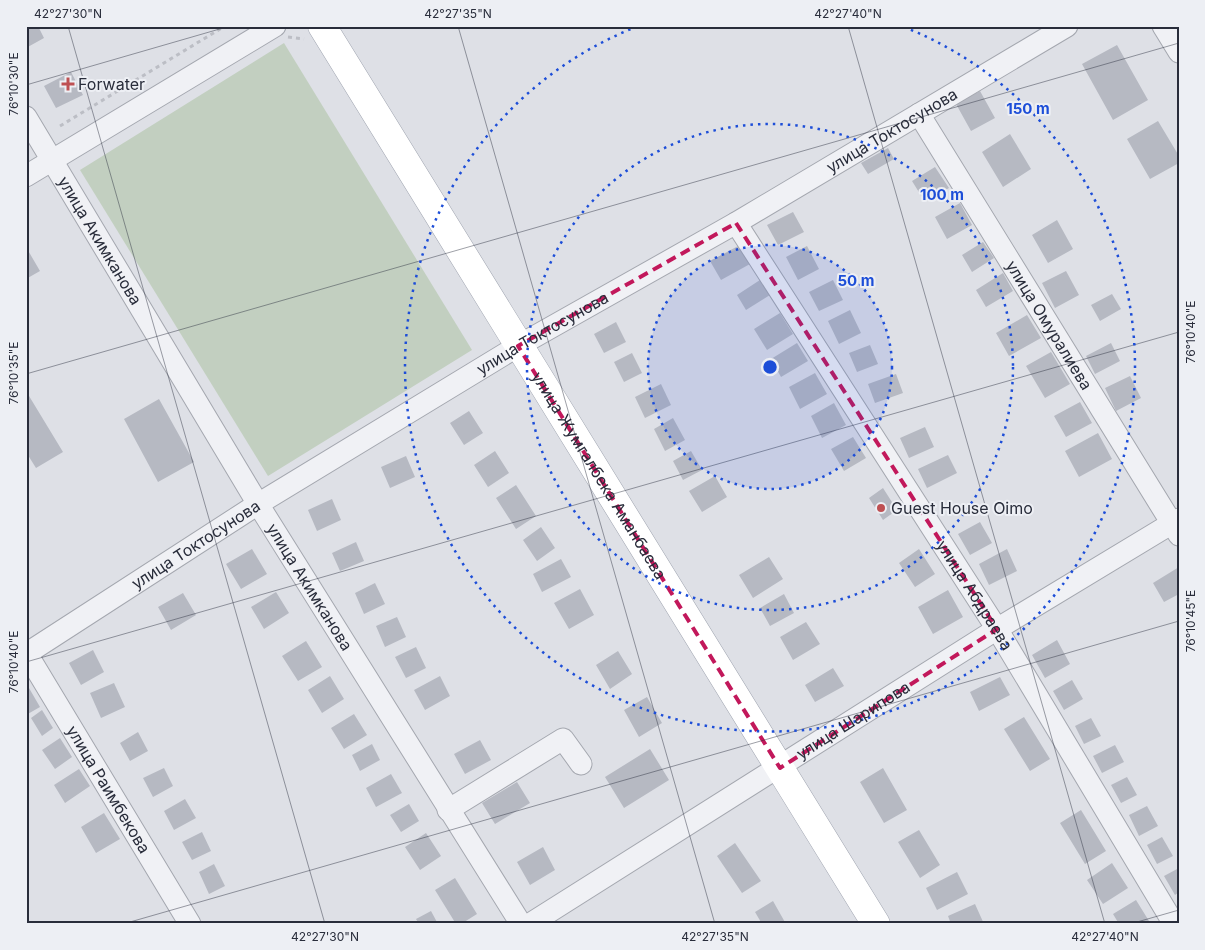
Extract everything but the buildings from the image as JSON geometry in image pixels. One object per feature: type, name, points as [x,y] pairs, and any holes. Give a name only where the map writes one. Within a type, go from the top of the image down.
[{"type":"main road","name":"улица Жумгалбека Аманбаева","points":[[322,26],[876,924]]},
{"type":"street","points":[[26,176],[276,26]]},
{"type":"street","name":"улица Токтосунова","points":[[27,654],[258,504],[518,346],[736,222],[1067,26]]},
{"type":"street","points":[[1163,26],[1179,52]]},
{"type":"street","name":"улица Омуралиева","points":[[918,114],[1176,526]]},
{"type":"street","name":"улица Акимканова","points":[[26,117],[258,504],[520,924]]},
{"type":"street","name":"улица Абдраева","points":[[736,222],[998,630],[1174,924]]},
{"type":"street","name":"улица Шарипова","points":[[530,924],[998,630],[1176,526]]},
{"type":"street","name":"улица Раимбекова","points":[[27,654],[190,924]]},
{"type":"street","points":[[448,810],[563,739],[581,764]]},
{"type":"path","points":[[60,126],[225,26]]},
{"type":"highlighted area","points":[[736,223],[997,629],[780,768],[518,346]]},
{"type":"green space","points":[[284,43],[472,350],[268,476],[80,170]]},
{"type":"place","name":"Forwater","points":[[68,84]]},
{"type":"place","name":"Guest House Oimo","points":[[881,508]]}]
